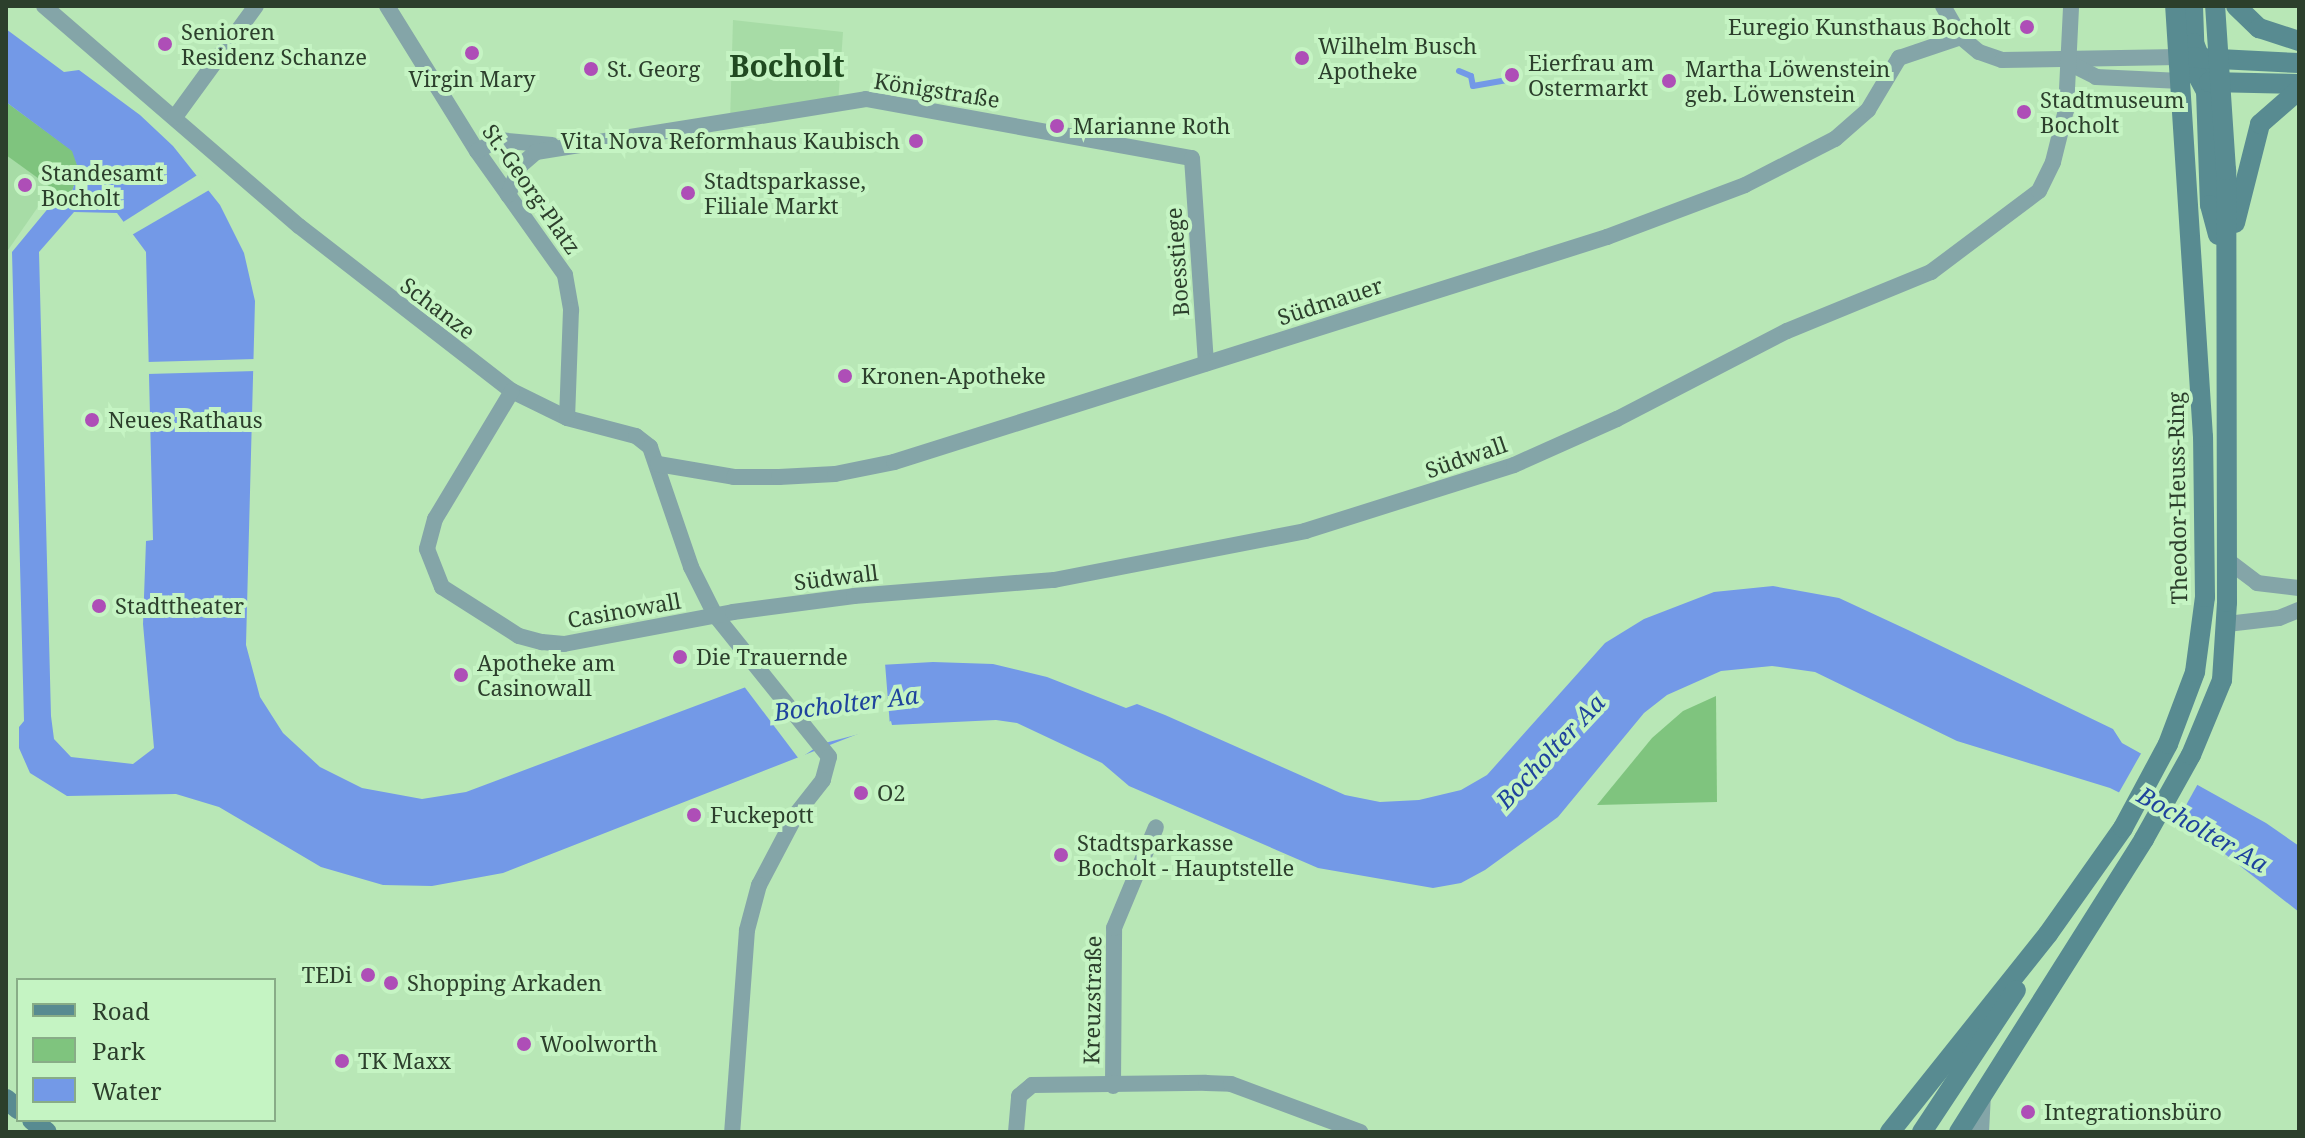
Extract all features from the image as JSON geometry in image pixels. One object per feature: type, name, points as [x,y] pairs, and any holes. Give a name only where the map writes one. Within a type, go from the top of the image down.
[{"type":"main road","points":[[2175,6],[2188,57],[2212,82]]},
{"type":"main road","points":[[2188,57],[2193,6]]},
{"type":"main road","points":[[2215,6],[2220,58],[2212,82],[2210,205],[2226,262]]},
{"type":"main road","points":[[2236,6],[2259,28],[2299,41]]},
{"type":"main road","points":[[2188,57],[2299,63]]},
{"type":"main road","name":"Theodor-Heuss-Ring","points":[[1890,1132],[2048,934],[2123,828],[2168,744],[2195,672],[2205,597],[2203,437],[2181,81],[2188,57]]},
{"type":"main road","points":[[2181,81],[2299,84]]},
{"type":"main road","points":[[1959,1132],[2144,839],[2191,755],[2219,691],[2227,624],[2226,262],[2260,124],[2299,90]]},
{"type":"main road","points":[[1922,1132],[2001,1015],[2048,934]]},
{"type":"street","name":"Schanze","points":[[44,6],[299,226],[512,391],[567,418],[636,436],[650,447],[691,567],[715,615],[823,749],[829,767],[766,866],[747,930],[732,1132]]},
{"type":"street","points":[[175,117],[256,6]]},
{"type":"street","name":"St.-Georg-Platz","points":[[387,6],[477,151],[570,288],[567,418]]},
{"type":"street","points":[[1943,6],[1961,37],[1979,52],[2002,60],[2188,57]]},
{"type":"street","name":"Südwall","points":[[715,615],[854,596],[1054,580],[1204,554],[1305,531],[1514,465],[1617,419],[1787,331],[1931,272],[2039,191],[2053,162],[2066,110],[2065,61],[2071,6]]},
{"type":"street","name":"Südmauer","points":[[658,464],[734,477],[835,474],[894,462],[1607,237],[1745,185],[1853,126],[1899,58],[1961,37]]},
{"type":"street","points":[[2065,61],[2096,77],[2181,81]]},
{"type":"street","name":"Königstraße","points":[[508,195],[521,165],[536,152],[866,99],[1192,158]]},
{"type":"street","points":[[477,151],[498,140],[567,147]]},
{"type":"street","name":"Boesstiege","points":[[1192,158],[1206,364]]},
{"type":"street","name":"Casinowall","points":[[512,391],[435,519],[427,549],[442,587],[519,636],[564,644],[715,615]]},
{"type":"street","points":[[2227,560],[2257,583],[2299,588]]},
{"type":"street","points":[[2227,624],[2279,618],[2299,610]]},
{"type":"street","name":"Kreuzstraße","points":[[1113,1086],[1114,928],[1156,827]]},
{"type":"street","name":"Kreuzstraße","points":[[1016,1132],[1024,1088],[1206,1083],[1231,1084],[1360,1132]]},
{"type":"street","points":[[1979,1132],[1981,1098]]},
{"type":"shaded area","points":[[733,20],[843,32],[838,104],[730,122]]},
{"type":"shaded area","points":[[6,121],[58,178],[6,253]]},
{"type":"green space","points":[[6,102],[73,151],[79,171],[71,194],[60,194],[6,155]]},
{"type":"green space","points":[[1716,696],[1717,802],[1597,805],[1652,738],[1683,711]]},
{"type":"water","name":"Bocholter Aa","points":[[6,29],[64,72],[79,70],[140,115],[173,146],[220,205],[244,253],[255,301],[246,645],[260,697],[283,733],[320,767],[362,788],[422,799],[466,792],[791,670],[933,662],[993,664],[1047,677],[1126,708],[1137,704],[1165,715],[1345,795],[1380,802],[1419,800],[1461,790],[1487,775],[1605,643],[1644,619],[1714,592],[1773,586],[1839,598],[1908,630],[2113,729],[2122,743],[2266,823],[2299,846],[2299,912],[2193,829],[2110,788],[1957,741],[1815,672],[1772,666],[1721,671],[1667,695],[1644,713],[1558,817],[1485,870],[1461,883],[1433,888],[1318,868],[1129,786],[1102,763],[1017,723],[996,720],[892,725],[891,721],[503,873],[432,886],[383,885],[321,867],[219,807],[176,794],[67,796],[30,773],[19,748],[19,727],[24,721],[12,252],[60,194],[71,194],[79,171],[72,151],[6,102]],"holes":[[[74,212],[117,213],[146,252],[153,540],[146,541],[143,624],[154,748],[133,764],[71,757],[54,739],[51,716],[39,252]]]},
{"type":"pier","points":[[199,174],[211,189],[130,236],[120,224]]},
{"type":"pier","points":[[256,359],[256,371],[147,374],[147,362]]},
{"type":"pier","points":[[885,663],[890,726],[821,744],[799,759],[740,681],[772,671]]},
{"type":"pier","points":[[2143,750],[2200,780],[2175,825],[2117,796]]},
{"type":"waterway","points":[[1459,71],[1471,76],[1473,86],[1508,80]]},
{"type":"place","name":"Euregio Kunsthaus Bocholt","points":[[2027,27]]},
{"type":"place","name":"Senioren Residenz Schanze","points":[[165,44]]},
{"type":"place","name":"Virgin Mary","points":[[472,53]]},
{"type":"place","name":"Wilhelm Busch Apotheke","points":[[1302,58]]},
{"type":"place","name":"St. Georg","points":[[591,69]]},
{"type":"place","name":"Eierfrau am Ostermarkt","points":[[1512,75]]},
{"type":"place","name":"Martha Löwenstein geb. Löwenstein","points":[[1669,81]]},
{"type":"place","name":"Stadtmuseum Bocholt","points":[[2024,112]]},
{"type":"place","name":"Marianne Roth","points":[[1057,126]]},
{"type":"place","name":"Vita Nova Reformhaus Kaubisch","points":[[916,141]]},
{"type":"place","name":"Standesamt Bocholt","points":[[25,185]]},
{"type":"place","name":"Stadtsparkasse, Filiale Markt","points":[[688,193]]},
{"type":"place","name":"Kronen-Apotheke","points":[[845,376]]},
{"type":"place","name":"Neues Rathaus","points":[[92,420]]},
{"type":"place","name":"Stadttheater","points":[[99,606]]},
{"type":"place","name":"Die Trauernde","points":[[680,657]]},
{"type":"place","name":"Apotheke am Casinowall","points":[[461,675]]},
{"type":"place","name":"O2","points":[[861,793]]},
{"type":"place","name":"Fuckepott","points":[[694,815]]},
{"type":"place","name":"Stadtsparkasse Bocholt - Hauptstelle","points":[[1061,855]]},
{"type":"place","name":"TEDi","points":[[368,975]]},
{"type":"place","name":"Shopping Arkaden","points":[[391,983]]},
{"type":"place","name":"Woolworth","points":[[524,1044]]},
{"type":"place","name":"TK Maxx","points":[[342,1061]]},
{"type":"place","name":"Integrationsbüro","points":[[2028,1112]]},
{"type":"district","name":"Bocholt","points":[[787,66]]}]
